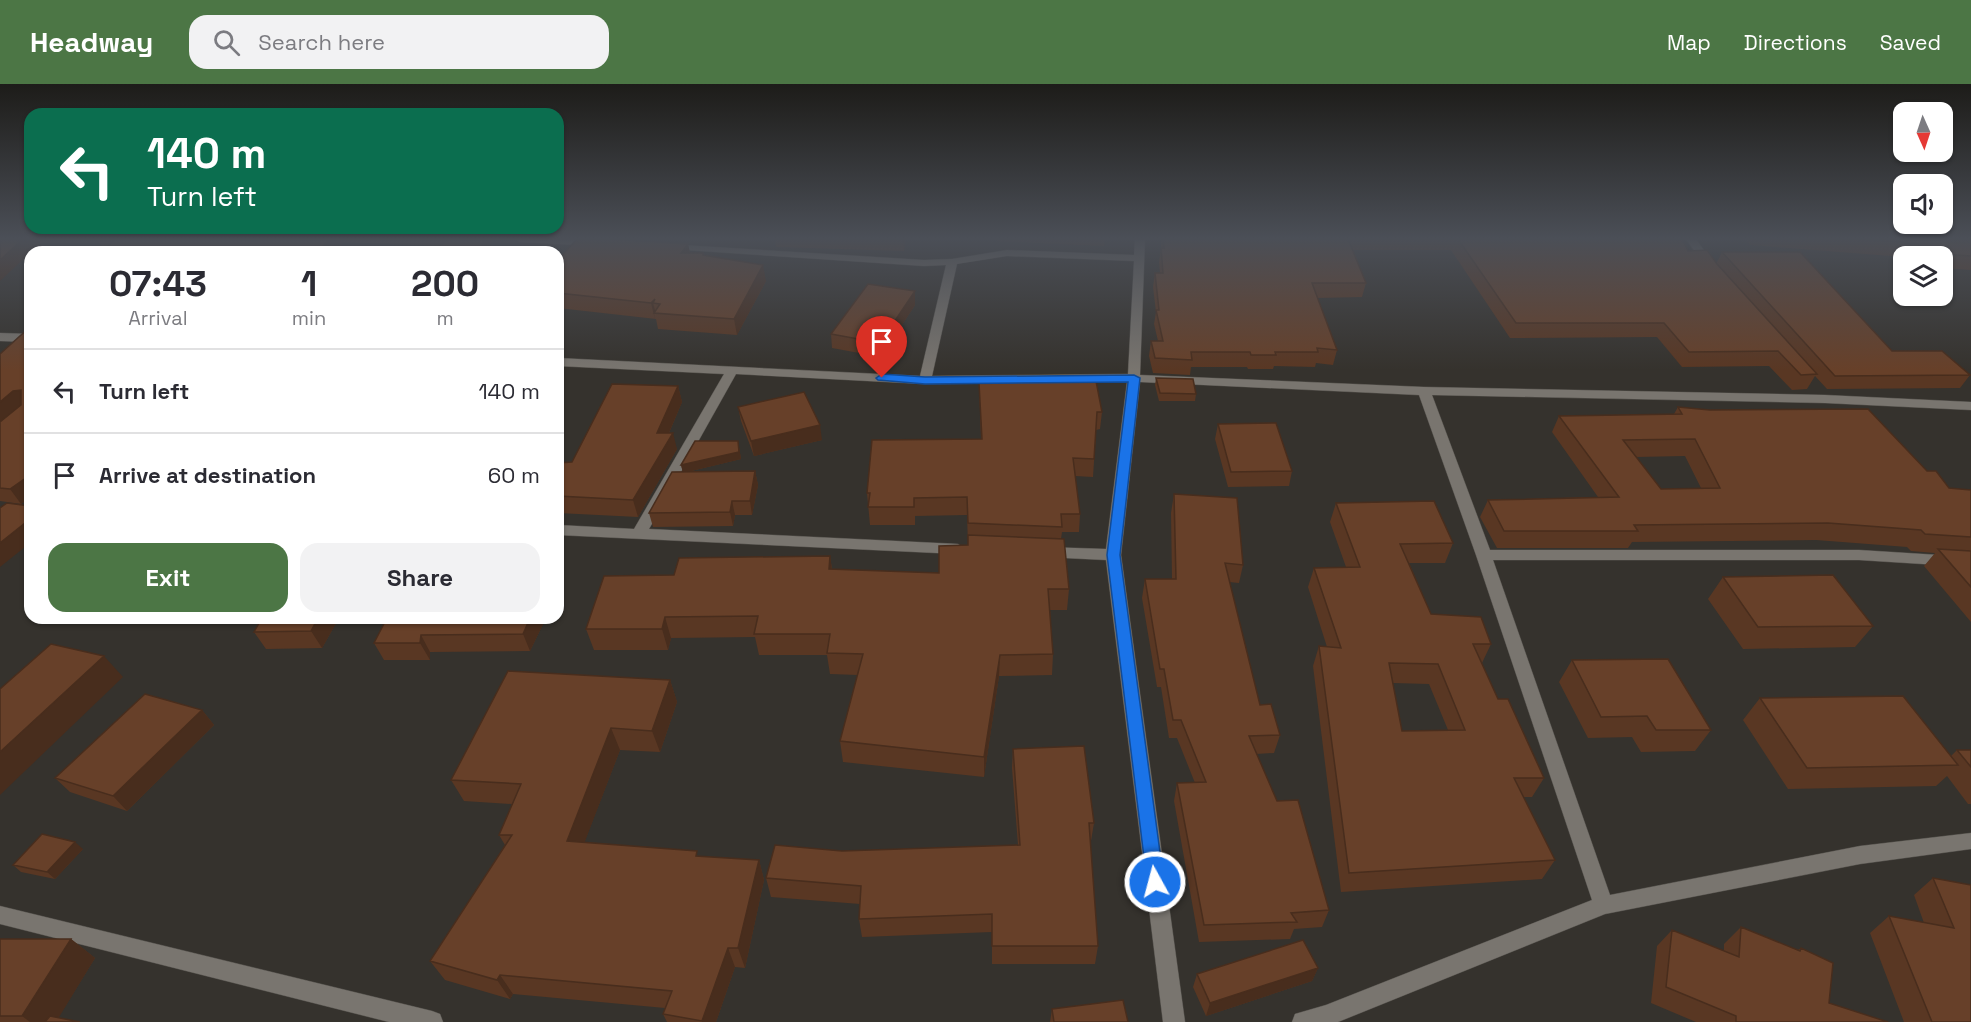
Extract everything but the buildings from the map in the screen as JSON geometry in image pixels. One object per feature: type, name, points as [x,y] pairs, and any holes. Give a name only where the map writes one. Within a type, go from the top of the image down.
[{"type":"street","points":[[925,380],[947,283]]},
{"type":"street","points":[[1138,283],[1134,378],[1113,555],[1174,1022]]},
{"type":"street","points":[[0,337],[24,338]]},
{"type":"street","points":[[564,362],[925,380],[1134,378],[1424,391],[1821,394],[1971,406]]},
{"type":"street","points":[[638,535],[733,369]]},
{"type":"street","points":[[1424,391],[1484,555],[1604,905]]},
{"type":"street","points":[[564,530],[971,549]]},
{"type":"street","points":[[1030,552],[1113,555]]},
{"type":"street","points":[[1484,555],[1858,555],[1971,562]]},
{"type":"street","points":[[1303,1022],[1331,1019],[1604,905],[1860,855],[1971,841]]},
{"type":"street","points":[[0,915],[432,1022]]},
{"type":"route","points":[[882,378],[925,380],[1134,378],[1113,555],[1155,882]]}]
